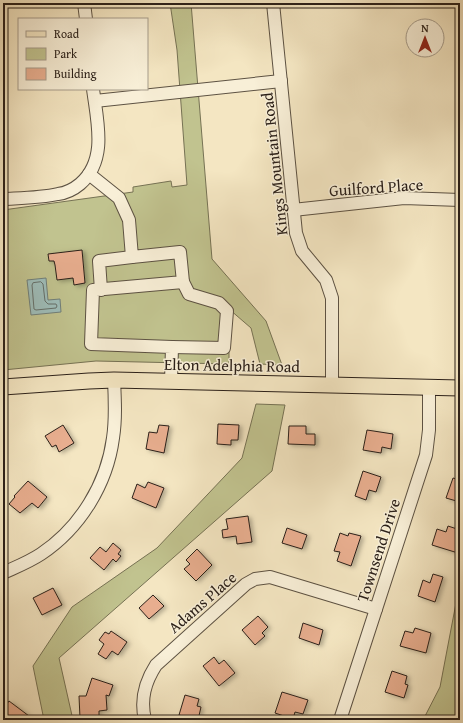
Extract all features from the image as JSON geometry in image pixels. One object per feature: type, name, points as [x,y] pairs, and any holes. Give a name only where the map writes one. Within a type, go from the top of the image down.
[{"type":"main road","name":"Elton Adelphia Road","points":[[3,387],[114,380],[460,388]]},
{"type":"street","points":[[84,3],[86,18]]},
{"type":"street","name":"Kings Mountain Road","points":[[273,3],[296,233],[306,256],[326,280],[332,298],[332,385]]},
{"type":"street","points":[[3,199],[58,194],[69,191],[78,186],[89,174],[94,165],[98,148],[94,95],[281,81]]},
{"type":"street","points":[[89,174],[119,198],[129,220],[132,257]]},
{"type":"street","name":"Guilford Place","points":[[293,210],[404,198],[460,200]]},
{"type":"street","points":[[101,290],[99,261],[180,252],[183,282],[189,294],[219,303],[227,311],[224,348],[91,344],[93,290],[101,290],[183,282]]},
{"type":"street","points":[[171,382],[172,347]]},
{"type":"street","points":[[3,572],[20,566],[52,546],[72,526],[89,504],[107,467],[111,451],[115,425],[114,380]]},
{"type":"street","name":"Townsend Drive","points":[[340,720],[426,455],[429,430],[429,387]]},
{"type":"street","name":"Adams Place","points":[[145,720],[143,694],[149,676],[156,665],[246,584],[255,578],[270,577],[376,609]]},
{"type":"green space","points":[[170,3],[191,3],[212,259],[266,321],[282,365],[260,364],[251,328],[229,309],[229,364],[96,361],[3,370],[3,210],[133,192],[133,187],[171,181],[172,187],[187,185],[177,50]]},
{"type":"green space","points":[[256,404],[285,405],[272,471],[59,658],[73,720],[44,720],[33,666],[72,607],[157,548],[242,458]]},
{"type":"green space","points":[[460,582],[460,720],[423,720],[440,687]]},
{"type":"water","points":[[46,278],[48,300],[60,299],[61,312],[31,315],[27,280]]},
{"type":"building","points":[[82,250],[85,283],[74,285],[73,278],[57,280],[54,261],[49,261],[48,254]]},
{"type":"building","points":[[218,424],[239,425],[238,440],[231,440],[231,445],[217,444]]},
{"type":"building","points":[[63,425],[74,443],[59,452],[56,445],[52,447],[45,436]]},
{"type":"building","points":[[159,425],[169,426],[164,453],[146,449],[149,432],[157,433]]},
{"type":"building","points":[[289,426],[306,426],[306,434],[315,434],[315,445],[288,444]]},
{"type":"building","points":[[367,430],[393,434],[391,449],[382,447],[381,453],[363,450]]},
{"type":"building","points":[[363,471],[381,477],[376,492],[369,490],[366,500],[355,496]]},
{"type":"building","points":[[453,478],[460,480],[460,502],[446,498]]},
{"type":"building","points":[[28,481],[47,497],[38,508],[32,503],[20,513],[9,504],[15,497],[14,496]]},
{"type":"building","points":[[148,482],[164,488],[156,508],[132,498],[137,484],[145,488]]},
{"type":"building","points":[[248,516],[252,542],[237,544],[236,536],[223,538],[222,530],[228,529],[226,519]]},
{"type":"building","points":[[448,526],[460,530],[460,546],[458,553],[432,545],[437,529],[446,532]]},
{"type":"building","points":[[287,528],[307,535],[302,549],[282,543]]},
{"type":"building","points":[[340,533],[348,536],[349,533],[361,536],[351,566],[337,561],[340,552],[334,551]]},
{"type":"building","points":[[113,543],[121,550],[118,554],[121,556],[116,562],[113,559],[104,570],[90,558],[100,547],[106,552]]},
{"type":"building","points":[[197,549],[212,565],[196,581],[184,569],[190,564],[186,560]]},
{"type":"building","points":[[433,574],[443,577],[435,602],[418,596],[423,580],[430,583]]},
{"type":"building","points":[[53,588],[62,605],[42,615],[33,598]]},
{"type":"building","points":[[153,595],[164,606],[149,619],[139,608]]},
{"type":"building","points":[[258,616],[268,627],[262,633],[265,636],[255,645],[242,630]]},
{"type":"building","points":[[303,623],[323,630],[319,645],[299,638]]},
{"type":"building","points":[[415,628],[431,633],[426,653],[400,646],[405,631],[413,633]]},
{"type":"building","points":[[111,631],[127,642],[118,655],[112,651],[106,659],[98,654],[104,644],[99,640],[105,632],[109,634]]},
{"type":"building","points":[[214,657],[219,664],[224,660],[235,673],[219,686],[203,666]]},
{"type":"building","points":[[392,671],[407,676],[405,684],[408,685],[404,698],[385,692]]},
{"type":"building","points":[[92,678],[113,685],[109,696],[106,695],[107,710],[99,711],[99,717],[80,718],[79,696],[86,696]]},
{"type":"building","points":[[282,692],[308,700],[303,714],[295,712],[293,719],[275,713]]},
{"type":"building","points":[[185,695],[199,699],[197,706],[201,707],[198,720],[179,715]]},
{"type":"building","points":[[9,701],[29,716],[26,720],[3,720],[3,709]]}]
